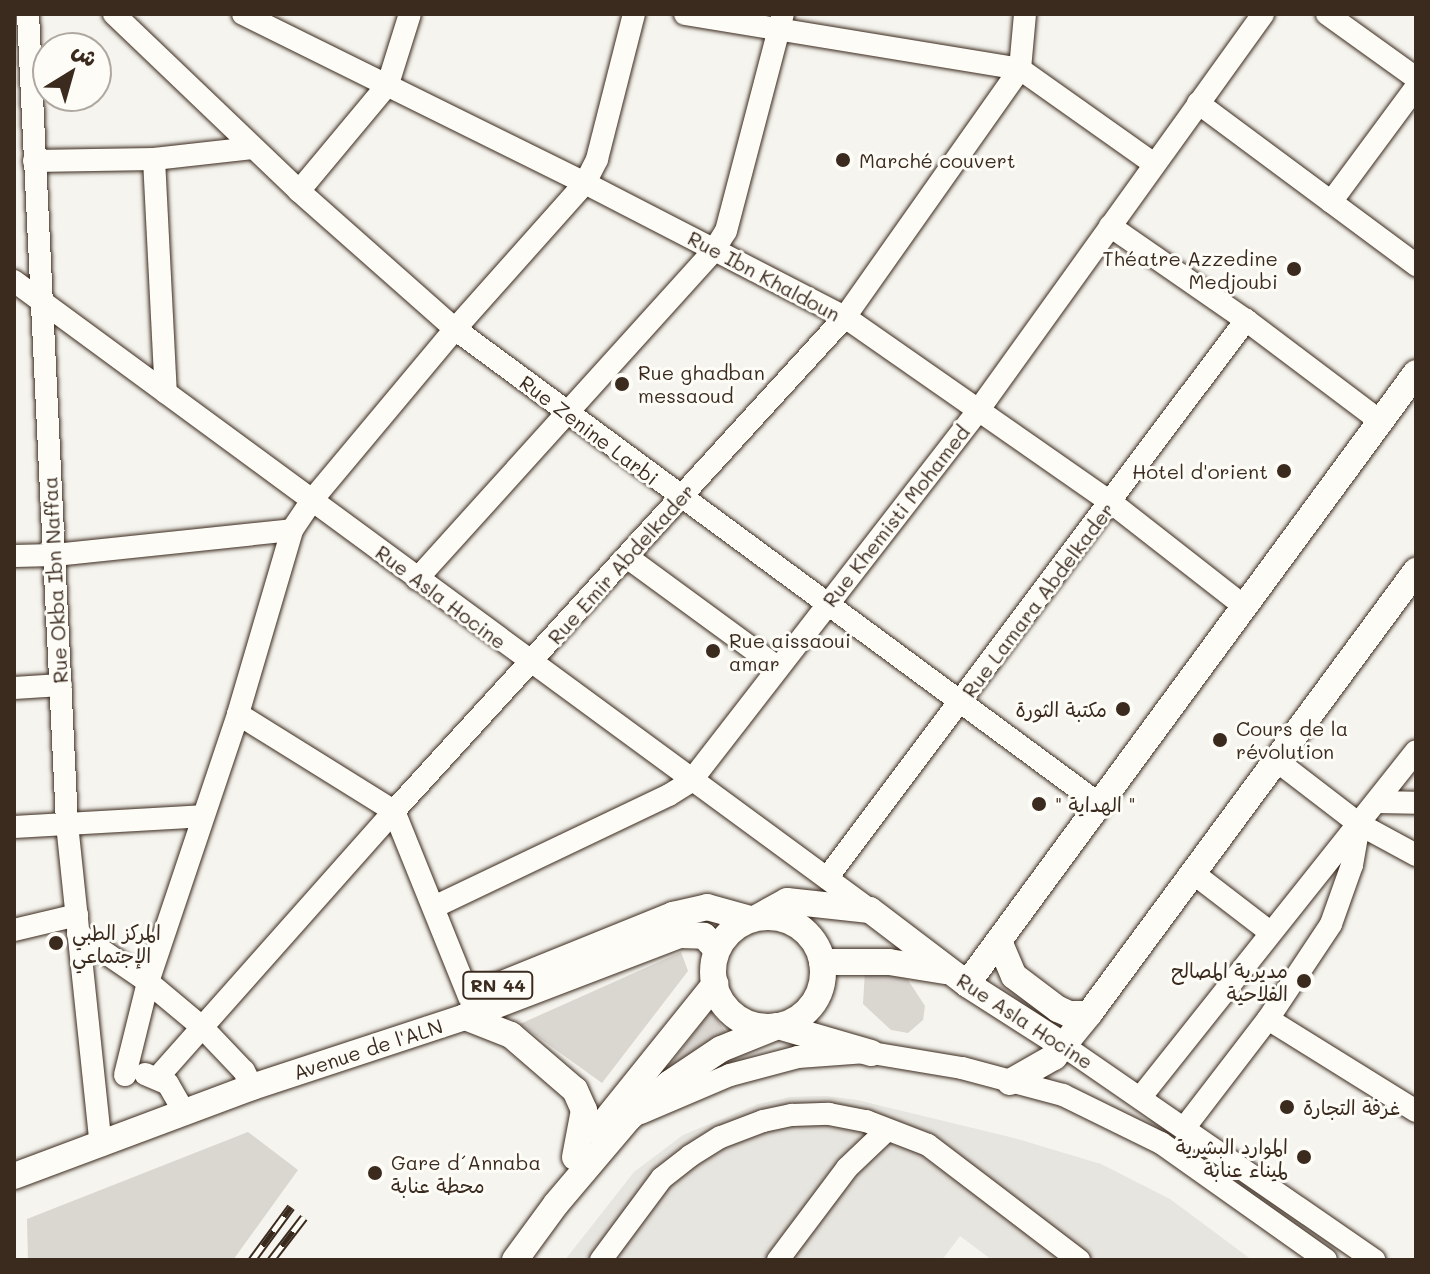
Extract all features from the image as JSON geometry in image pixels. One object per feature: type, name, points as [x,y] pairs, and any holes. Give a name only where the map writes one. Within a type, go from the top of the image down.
[{"type":"main road","points":[[822,962],[889,962],[958,978],[999,941],[1416,373]]},
{"type":"main road","points":[[1010,1082],[1043,1066],[1064,1046],[1415,573]]},
{"type":"main road","points":[[707,907],[787,901],[870,910]]},
{"type":"main road","points":[[787,901],[725,937],[717,950],[715,984],[726,1006],[745,1022],[778,1026],[871,1053]]},
{"type":"main road","name":"Avenue de l'ALN","points":[[467,1007],[673,915],[707,907],[754,918]]},
{"type":"main road","name":"Rue Asla Hocine","points":[[870,910],[958,978],[1064,1046]]},
{"type":"main road","points":[[515,1260],[556,1204],[628,1119],[670,1083],[721,1049],[795,1020],[808,1010],[820,987],[822,962],[817,946],[799,927],[776,917],[754,918]]},
{"type":"main road","name":"Avenue de l'ALN","points":[[14,1176],[185,1113],[248,1079],[680,935],[704,936],[717,950]]},
{"type":"main road","points":[[999,941],[1014,976],[1058,1009],[1069,1014],[1089,1014]]},
{"type":"main road","points":[[497,1260],[575,1157],[715,984]]},
{"type":"main road","points":[[467,1007],[511,1035],[575,1090],[584,1110],[575,1157]]},
{"type":"street","name":"Rue Okba Ibn Naffaa","points":[[28,14],[67,824],[101,1145]]},
{"type":"street","name":"Rue Zenine Larbi","points":[[114,14],[252,148],[455,329],[564,413],[1099,804]]},
{"type":"street","name":"Rue Ibn Khaldoun","points":[[243,14],[585,183],[845,317],[980,408],[1112,503],[1244,606]]},
{"type":"street","points":[[299,191],[388,84],[410,14]]},
{"type":"street","points":[[125,1075],[148,982],[238,714],[292,530],[312,500],[455,329],[585,183],[597,159],[634,14]]},
{"type":"street","points":[[685,14],[781,22],[1020,69],[1154,164]]},
{"type":"street","points":[[1020,69],[1025,14]]},
{"type":"street","name":"Rue Khemisti Mohamed","points":[[434,907],[669,795],[691,781],[776,666],[980,408],[1263,14]]},
{"type":"street","points":[[1327,14],[1416,78]]},
{"type":"street","points":[[417,579],[714,250],[726,231],[781,22]]},
{"type":"street","name":"Rue Emir Abdelkader","points":[[158,1077],[394,811],[845,317],[1020,69]]},
{"type":"street","points":[[1331,202],[1416,87]]},
{"type":"street","points":[[1198,103],[1416,265]]},
{"type":"street","points":[[34,161],[154,159],[252,148]]},
{"type":"street","points":[[154,159],[166,393]]},
{"type":"street","points":[[1110,226],[1246,320],[1380,421]]},
{"type":"street","name":"Rue Asla Hocine","points":[[14,281],[531,664],[870,910]]},
{"type":"street","points":[[14,305],[40,301]]},
{"type":"street","name":"Rue Lamara Abdelkader","points":[[827,878],[1112,503],[1246,320]]},
{"type":"street","points":[[14,556],[55,555],[292,530]]},
{"type":"street","points":[[627,557],[776,666]]},
{"type":"street","points":[[14,688],[61,685]]},
{"type":"street","points":[[238,714],[394,811],[434,907],[467,1007]]},
{"type":"street","points":[[1140,1098],[1416,751]]},
{"type":"street","points":[[1277,761],[1359,824],[1416,855]]},
{"type":"street","points":[[1377,802],[1416,803]]},
{"type":"street","points":[[14,827],[202,816]]},
{"type":"street","points":[[1185,1127],[1268,1019],[1331,924],[1352,865],[1359,824]]},
{"type":"street","points":[[1193,873],[1270,932]]},
{"type":"street","points":[[14,930],[78,925],[203,1028],[248,1079]]},
{"type":"street","points":[[1268,1019],[1416,1111]]},
{"type":"street","name":"Rue Asla Hocine","points":[[1064,1046],[1374,1260]]},
{"type":"street","points":[[628,1119],[755,1067],[821,1054],[871,1053],[950,1065],[1063,1095],[1161,1143],[1326,1260]]},
{"type":"street","points":[[96,1090],[125,1075],[158,1077],[175,1092],[185,1113]]},
{"type":"street","points":[[601,1260],[662,1178],[721,1137],[763,1121],[792,1115],[829,1114],[866,1121],[928,1145],[1079,1260]]},
{"type":"street","points":[[778,1260],[854,1160],[886,1131]]},
{"type":"shaded area","points":[[681,952],[688,971],[602,1083],[520,1024]]},
{"type":"shaded area","points":[[881,965],[908,980],[925,1006],[923,1020],[908,1033],[891,1030],[863,1004],[865,971]]},
{"type":"shaded area","points":[[711,1011],[729,1037],[661,1076]]},
{"type":"shaded area","points":[[826,1096],[857,1100],[1014,1138],[1101,1164],[1170,1199],[1252,1260],[992,1260],[960,1236],[942,1260],[565,1260],[634,1172],[683,1135],[758,1104],[790,1097]]},
{"type":"shaded area","points":[[248,1132],[298,1170],[233,1260],[28,1260],[27,1219]]},
{"type":"railway","points":[[252,1260],[291,1207]]},
{"type":"railway","points":[[271,1260],[304,1217]]},
{"type":"place","name":"Marché couvert","points":[[843,160]]},
{"type":"place","name":"Théatre Azzedine Medjoubi","points":[[1294,269]]},
{"type":"place","name":"Rue ghadban messaoud","points":[[622,384]]},
{"type":"place","name":"Hotel d'orient","points":[[1284,471]]},
{"type":"place","name":"Rue aissaoui amar","points":[[713,651]]},
{"type":"place","name":"مكتبة الثورة","points":[[1123,709]]},
{"type":"place","name":"Cours de la révolution","points":[[1220,740]]},
{"type":"place","name":"\" الهداية \"","points":[[1039,804]]},
{"type":"place","name":"المركز الطبي الإجتماعي","points":[[56,943]]},
{"type":"place","name":"مديرية المصالح الفلاحية","points":[[1304,981]]},
{"type":"place","name":"غرفة التجارة","points":[[1287,1107]]},
{"type":"place","name":"الموارد البشرية لميناء عنابة","points":[[1304,1157]]},
{"type":"place","name":"Gare d´Annaba محطة عنابة","points":[[375,1173]]}]
